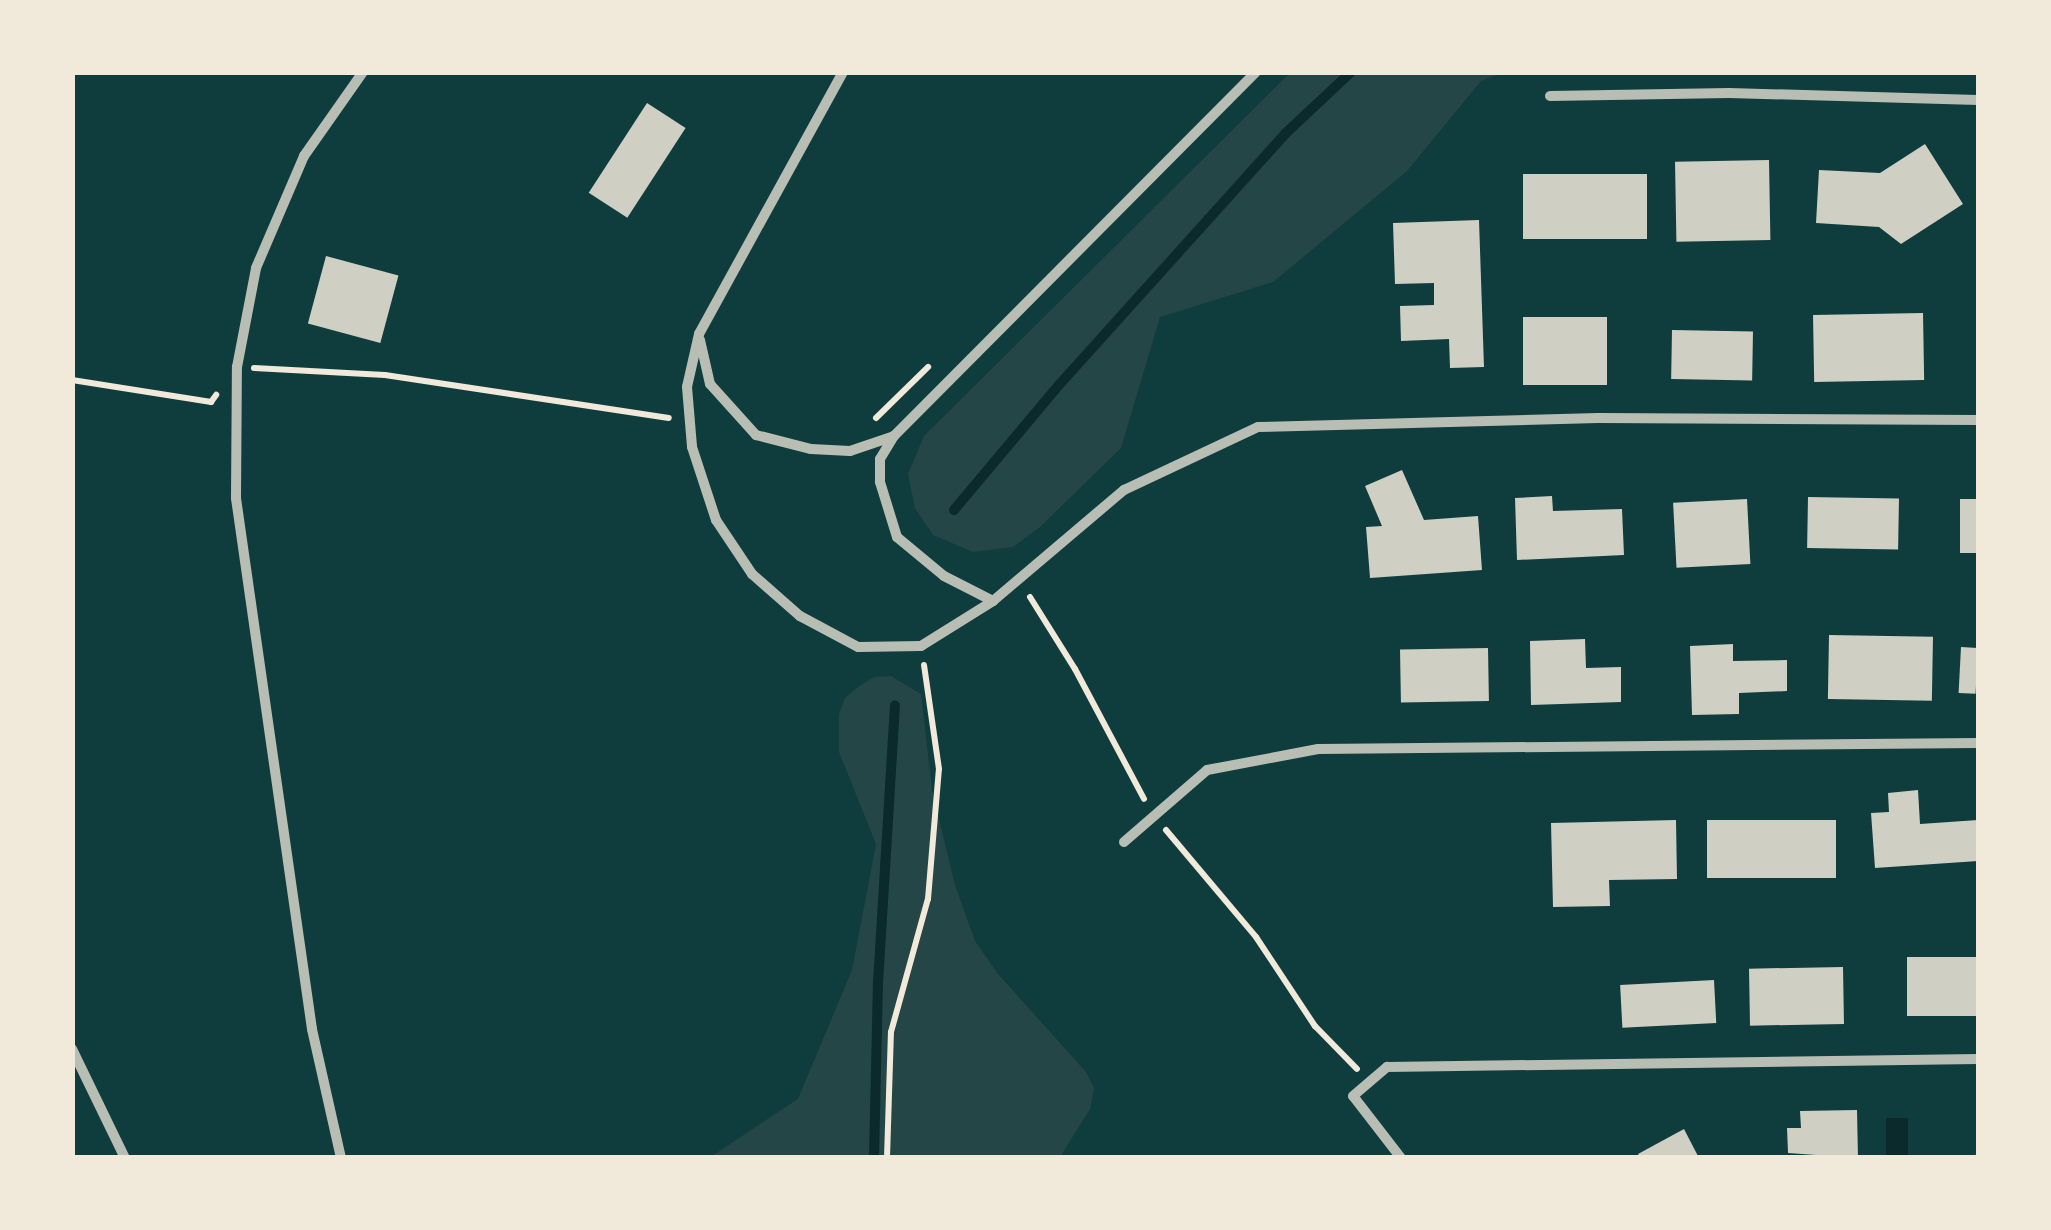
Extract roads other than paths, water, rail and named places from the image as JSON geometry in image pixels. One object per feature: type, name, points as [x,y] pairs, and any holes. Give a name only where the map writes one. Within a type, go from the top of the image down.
[{"type":"street","points":[[341,1158],[312,1029],[236,498],[237,368],[256,268],[304,156],[363,72]]},
{"type":"street","points":[[844,72],[699,334],[687,387],[692,448],[716,520],[752,574],[800,616],[858,647],[921,646],[993,601],[1124,490],[1258,427],[1598,418],[1978,420]]},
{"type":"street","points":[[993,601],[944,576],[897,537],[880,482],[880,458],[894,436],[1256,72]]},
{"type":"street","points":[[1550,96],[1729,93],[1978,100]]},
{"type":"street","points":[[699,334],[710,384],[756,435],[811,449],[850,452],[894,436]]},
{"type":"street","points":[[1124,842],[1206,770],[1318,749],[1978,744]]},
{"type":"street","points":[[72,1049],[125,1158]]},
{"type":"street","points":[[1400,1158],[1353,1096],[1386,1067],[1978,1059]]},
{"type":"waterway","points":[[954,510],[1059,385],[1286,133],[1351,72]]},
{"type":"waterway","points":[[874,1158],[878,983],[895,706]]}]
